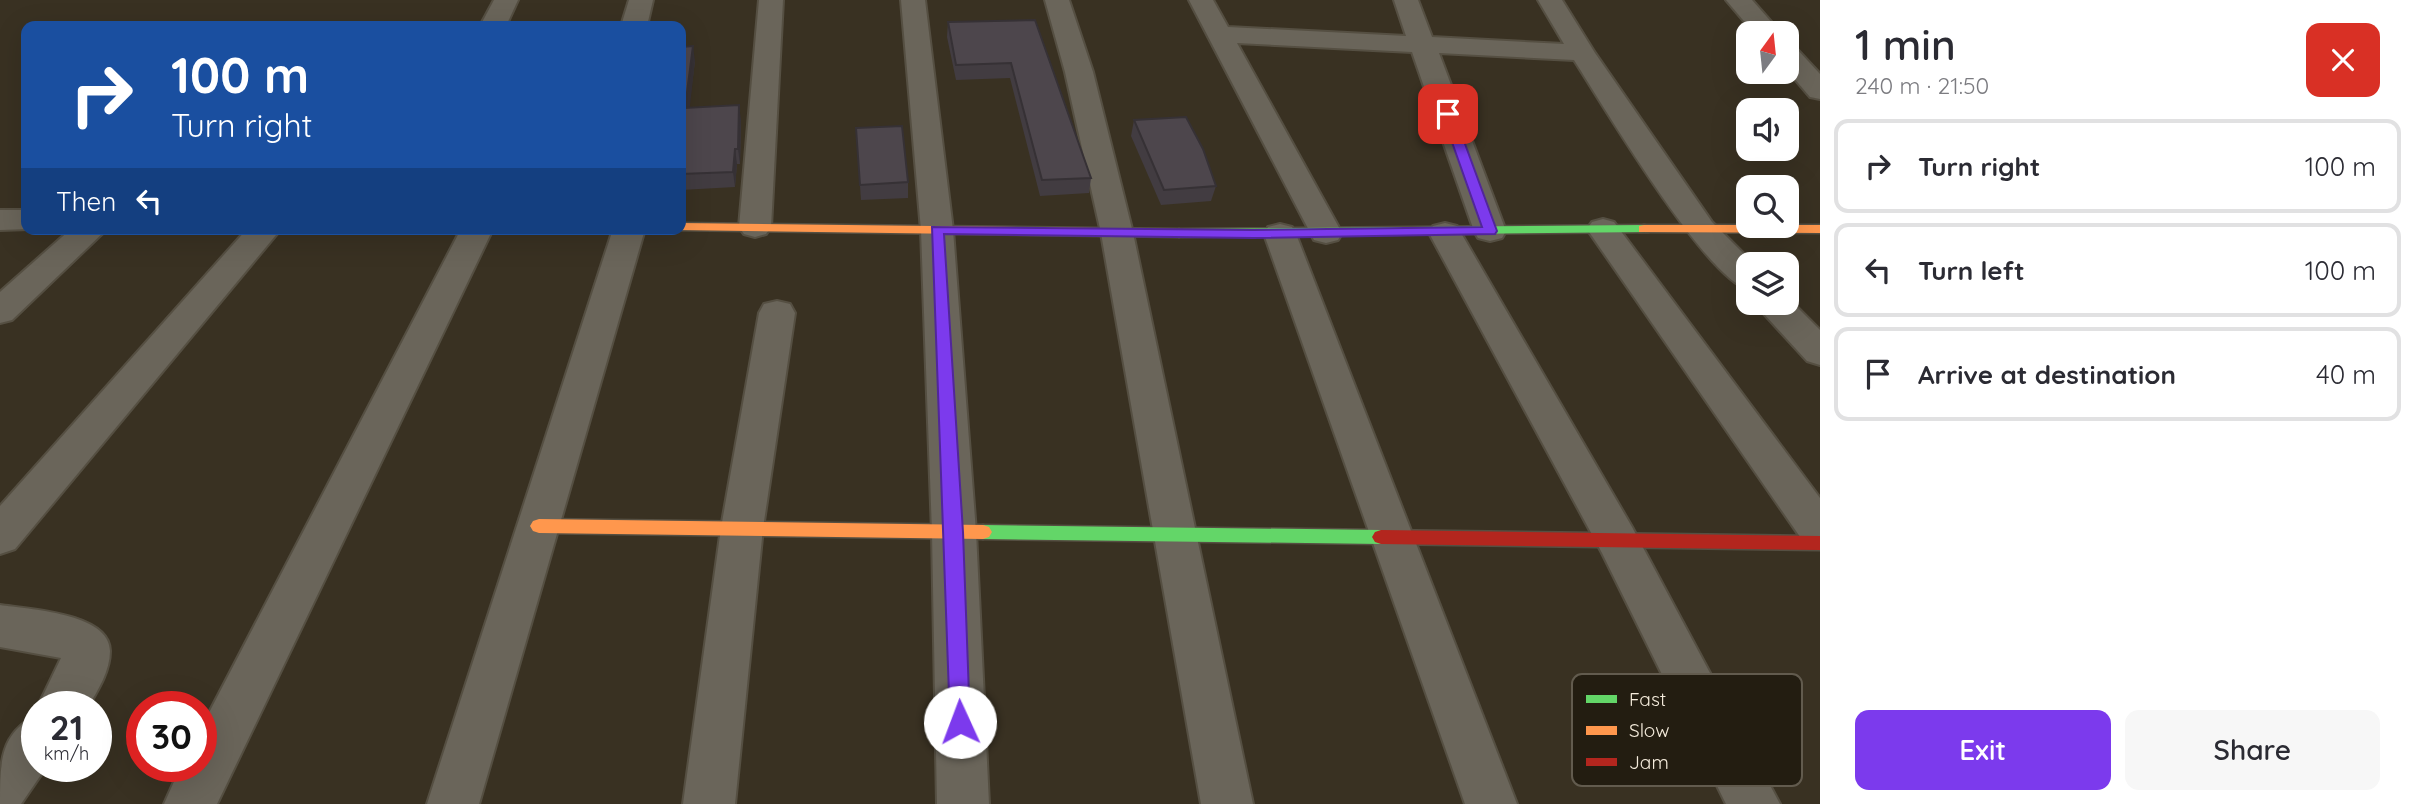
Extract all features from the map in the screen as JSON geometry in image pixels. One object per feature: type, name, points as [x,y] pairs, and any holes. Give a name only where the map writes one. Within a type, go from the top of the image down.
[{"type":"street","points":[[496,21],[506,0]]},
{"type":"street","points":[[635,21],[641,0]]},
{"type":"street","points":[[755,227],[771,0]]},
{"type":"street","points":[[913,0],[937,230],[954,532],[963,804]]},
{"type":"street","points":[[1057,0],[1079,72],[1117,233],[1227,804]]},
{"type":"street","points":[[1201,0],[1326,233]]},
{"type":"street","points":[[1406,0],[1490,231]]},
{"type":"street","points":[[1550,0],[1582,53],[1701,229],[1736,265]]},
{"type":"street","points":[[1738,0],[1757,21]]},
{"type":"street","points":[[1219,34],[1582,53]]},
{"type":"street","points":[[1799,67],[1820,91]]},
{"type":"street","points":[[0,220],[21,220]]},
{"type":"street","points":[[686,227],[1280,234],[1820,229]]},
{"type":"street","points":[[1603,229],[1820,531]]},
{"type":"street","points":[[1445,233],[1617,540],[1687,674]]},
{"type":"street","points":[[1280,234],[1491,804]]},
{"type":"street","points":[[0,311],[84,235]]},
{"type":"street","points":[[0,536],[260,235]]},
{"type":"street","points":[[210,804],[191,804],[474,235]]},
{"type":"street","points":[[453,804],[627,235]]},
{"type":"street","points":[[709,804],[742,528],[777,313]]},
{"type":"street","points":[[1784,315],[1820,352]]},
{"type":"street","points":[[539,526],[1820,543]]},
{"type":"street","points":[[0,626],[67,636],[87,649],[82,673],[71,691]]},
{"type":"street","points":[[0,789],[21,761]]},
{"type":"street","points":[[1745,786],[1754,804]]},
{"type":"building","points":[[1035,20],[1091,178],[1042,180],[1011,63],[956,65],[948,22]]},
{"type":"building","points":[[693,46],[686,100],[686,47]]},
{"type":"building","points":[[739,105],[738,149],[735,149],[733,172],[686,174],[686,108]]},
{"type":"building","points":[[1186,117],[1203,149],[1216,186],[1164,190],[1134,120]]},
{"type":"building","points":[[902,126],[908,182],[860,185],[856,128]]},
{"type":"traffic: fast","points":[[1179,233],[1644,229]]},
{"type":"traffic: fast","points":[[983,532],[1381,537]]},
{"type":"traffic: slow","points":[[686,227],[1179,233]]},
{"type":"traffic: slow","points":[[1644,229],[1820,229]]},
{"type":"traffic: slow","points":[[539,526],[983,532]]},
{"type":"traffic: jam","points":[[1381,537],[1820,543]]},
{"type":"route","points":[[960,722],[954,532],[937,230],[1253,234],[1490,231],[1448,114]]}]
